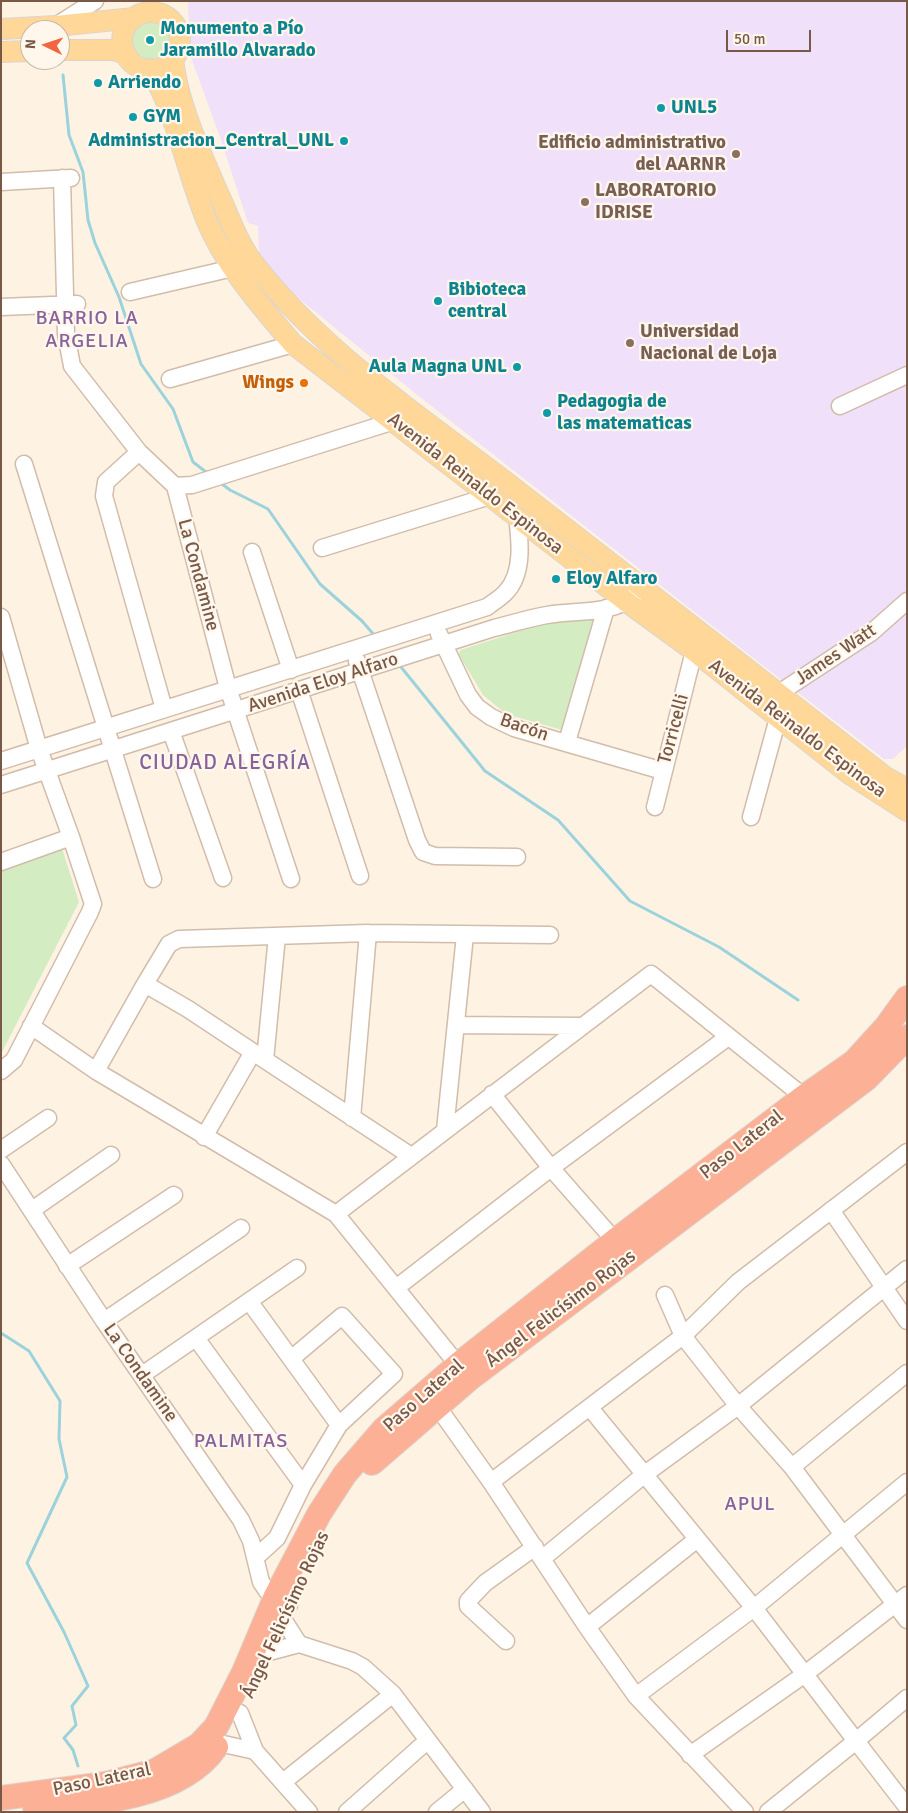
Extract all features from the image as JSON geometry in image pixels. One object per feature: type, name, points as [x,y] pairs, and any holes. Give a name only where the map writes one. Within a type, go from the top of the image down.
[{"type":"highway","name":"Paso Lateral","points":[[1,1798],[104,1784],[155,1771],[199,1746],[216,1727],[244,1672],[283,1607],[319,1514],[346,1474],[384,1429],[458,1365],[615,1241],[804,1097],[854,1062],[886,1027],[907,998]]},
{"type":"highway","name":"Ángel Felicísimo Rojas","points":[[1,1811],[120,1800],[147,1792],[185,1774],[212,1753],[240,1713],[269,1652],[283,1607],[313,1550],[340,1504],[377,1457],[477,1373],[866,1079],[907,1037]]},
{"type":"main road","points":[[70,50],[113,50],[126,54],[137,66],[150,69],[163,67],[173,58],[178,48],[179,37],[162,1]]},
{"type":"main road","points":[[126,54],[123,34],[138,11]]},
{"type":"main road","points":[[70,23],[138,11],[153,12],[171,20]]},
{"type":"main road","points":[[20,27],[5,28],[6,52],[20,51]]},
{"type":"main road","name":"Avenida Reinaldo Espinosa","points":[[173,58],[176,77],[205,163],[247,254],[270,283],[312,328],[402,416],[490,496],[627,602],[694,651],[848,773],[879,783],[907,789]]},
{"type":"main road","name":"Avenida Reinaldo Espinosa","points":[[150,69],[170,116],[205,218],[233,268],[293,344],[402,416],[644,589],[780,694],[879,783],[907,811]]},
{"type":"street","points":[[65,20],[95,1]]},
{"type":"street","points":[[1,182],[66,178],[71,304],[66,334],[72,366],[138,452],[175,486],[192,485],[402,416]]},
{"type":"street","points":[[130,292],[233,268]]},
{"type":"street","points":[[1,307],[71,304]]},
{"type":"street","points":[[170,379],[293,344]]},
{"type":"street","points":[[840,406],[907,375]]},
{"type":"street","points":[[138,452],[106,482],[104,496],[164,709]]},
{"type":"street","points":[[24,464],[153,879]]},
{"type":"street","name":"La Condamine","points":[[175,486],[228,688],[291,879]]},
{"type":"street","points":[[322,548],[490,496]]},
{"type":"street","name":"Avenida Eloy Alfaro","points":[[1,761],[487,607],[506,592],[515,579],[521,543],[517,516]]},
{"type":"street","points":[[252,552],[291,670]]},
{"type":"street","name":"Avenida Eloy Alfaro","points":[[1,785],[442,644],[545,615],[606,608],[627,602],[644,589]]},
{"type":"street","name":"James Watt","points":[[761,704],[780,694],[872,632],[907,601]]},
{"type":"street","points":[[567,742],[606,608]]},
{"type":"street","points":[[1,617],[46,771],[72,837],[92,900],[92,908],[14,1060],[1,1071]]},
{"type":"street","name":"Bacón","points":[[436,623],[442,644],[468,695],[477,707],[502,723],[663,770]]},
{"type":"street","points":[[354,649],[417,840],[423,852],[435,856],[517,857]]},
{"type":"street","name":"Torricelli","points":[[655,807],[694,651]]},
{"type":"street","points":[[299,690],[360,876]]},
{"type":"street","points":[[751,817],[778,718]]},
{"type":"street","points":[[171,731],[223,878]]},
{"type":"street","points":[[1,862],[72,837]]},
{"type":"street","points":[[96,1071],[144,984],[169,944],[174,941],[368,933],[550,935]]},
{"type":"street","points":[[352,1118],[368,933]]},
{"type":"street","points":[[445,1130],[465,935]]},
{"type":"street","points":[[204,1137],[259,1056],[277,936]]},
{"type":"street","points":[[336,1214],[651,974],[804,1097]]},
{"type":"street","points":[[144,984],[259,1056],[411,1156]]},
{"type":"street","points":[[456,1025],[582,1026]]},
{"type":"street","points":[[31,1026],[96,1071],[336,1214],[458,1365]]},
{"type":"street","points":[[396,1288],[551,1168],[728,1037]]},
{"type":"street","points":[[492,1094],[551,1168],[615,1241]]},
{"type":"street","points":[[1,1150],[48,1118]]},
{"type":"street","points":[[491,1482],[683,1336],[738,1282],[907,1152]]},
{"type":"street","points":[[32,1210],[111,1155]]},
{"type":"street","name":"La Condamine","points":[[1,1164],[104,1321],[241,1520],[248,1532],[258,1577],[267,1591],[283,1607],[299,1644]]},
{"type":"street","points":[[67,1266],[174,1196]]},
{"type":"street","points":[[831,1210],[907,1322]]},
{"type":"street","points":[[104,1321],[241,1228]]},
{"type":"street","points":[[142,1375],[297,1268]]},
{"type":"street","points":[[506,1641],[468,1606],[468,1601],[485,1582],[539,1552],[738,1406],[907,1270]]},
{"type":"street","points":[[665,1295],[683,1336],[738,1406],[792,1467],[844,1536],[901,1599],[907,1620]]},
{"type":"street","points":[[249,1301],[339,1425]]},
{"type":"street","points":[[255,1558],[277,1538],[303,1485],[339,1425],[394,1374],[342,1316],[291,1359]]},
{"type":"street","points":[[196,1338],[303,1485]]},
{"type":"street","points":[[792,1467],[907,1373]]},
{"type":"street","points":[[437,1406],[491,1482],[587,1627],[636,1696],[745,1812]]},
{"type":"street","points":[[590,1408],[645,1474],[696,1540],[754,1608],[907,1807]]},
{"type":"street","points":[[636,1696],[754,1608],[844,1536],[907,1482]]},
{"type":"street","points":[[587,1627],[696,1540]]},
{"type":"street","points":[[690,1755],[805,1674],[901,1599]]},
{"type":"street","points":[[269,1652],[299,1644],[352,1661],[363,1667],[393,1694],[482,1812]]},
{"type":"street","points":[[283,1782],[393,1694]]},
{"type":"street","points":[[768,1812],[907,1698]]},
{"type":"street","points":[[240,1713],[255,1750],[309,1812]]},
{"type":"street","points":[[347,1812],[427,1741]]},
{"type":"street","points":[[219,1743],[255,1750]]},
{"type":"street","points":[[720,1785],[761,1812]]},
{"type":"street","points":[[438,1812],[465,1789]]},
{"type":"shaded area","name":"Universidad Nacional de Loja","points":[[188,1],[907,1],[907,746],[893,759],[884,759],[416,394],[291,292],[259,254],[258,226],[248,223],[220,137],[190,55]]},
{"type":"green space","points":[[154,20],[161,23],[167,29],[170,40],[169,48],[161,57],[154,60],[146,60],[139,57],[131,48],[130,36],[133,29],[142,21]]},
{"type":"green space","points":[[593,619],[562,730],[506,714],[483,695],[459,655],[460,650],[552,621]]},
{"type":"green space","points":[[62,848],[79,902],[1,1054],[1,869]]},
{"type":"waterway","points":[[63,75],[69,135],[83,172],[88,220],[95,243],[119,297],[141,364],[173,409],[193,462],[206,472]]},
{"type":"waterway","points":[[218,481],[230,490],[268,509],[320,584],[362,621],[375,636]]},
{"type":"waterway","points":[[401,667],[485,771],[558,820],[630,901],[719,947],[798,1000]]},
{"type":"waterway","points":[[1,1333],[29,1351],[60,1401],[59,1439],[67,1477],[27,1563],[64,1632],[88,1686],[72,1706],[76,1725],[64,1738],[73,1750],[78,1766]]},
{"type":"place","name":"Monumento a Pío Jaramillo Alvarado","points":[[150,40]]},
{"type":"place","name":"Arriendo","points":[[98,83]]},
{"type":"place","name":"UNL5","points":[[661,108]]},
{"type":"place","name":"GYM","points":[[133,117]]},
{"type":"place","name":"Administracion_Central_UNL","points":[[344,141]]},
{"type":"place","name":"Edificio administrativo del AARNR","points":[[736,154]]},
{"type":"place","name":"LABORATORIO IDRISE","points":[[585,202]]},
{"type":"place","name":"Bibioteca central","points":[[438,301]]},
{"type":"place","name":"Universidad Nacional de Loja","points":[[630,343]]},
{"type":"place","name":"Aula Magna UNL","points":[[517,367]]},
{"type":"place","name":"Wings","points":[[304,383]]},
{"type":"place","name":"Pedagogia de las matematicas","points":[[547,413]]},
{"type":"place","name":"Eloy Alfaro","points":[[556,579]]},
{"type":"district","name":"BARRIO LA ARGELIA","points":[[87,330]]},
{"type":"district","name":"CIUDAD ALEGRÍA","points":[[225,763]]},
{"type":"district","name":"PALMITAS","points":[[241,1442]]},
{"type":"district","name":"APUL","points":[[750,1505]]}]
